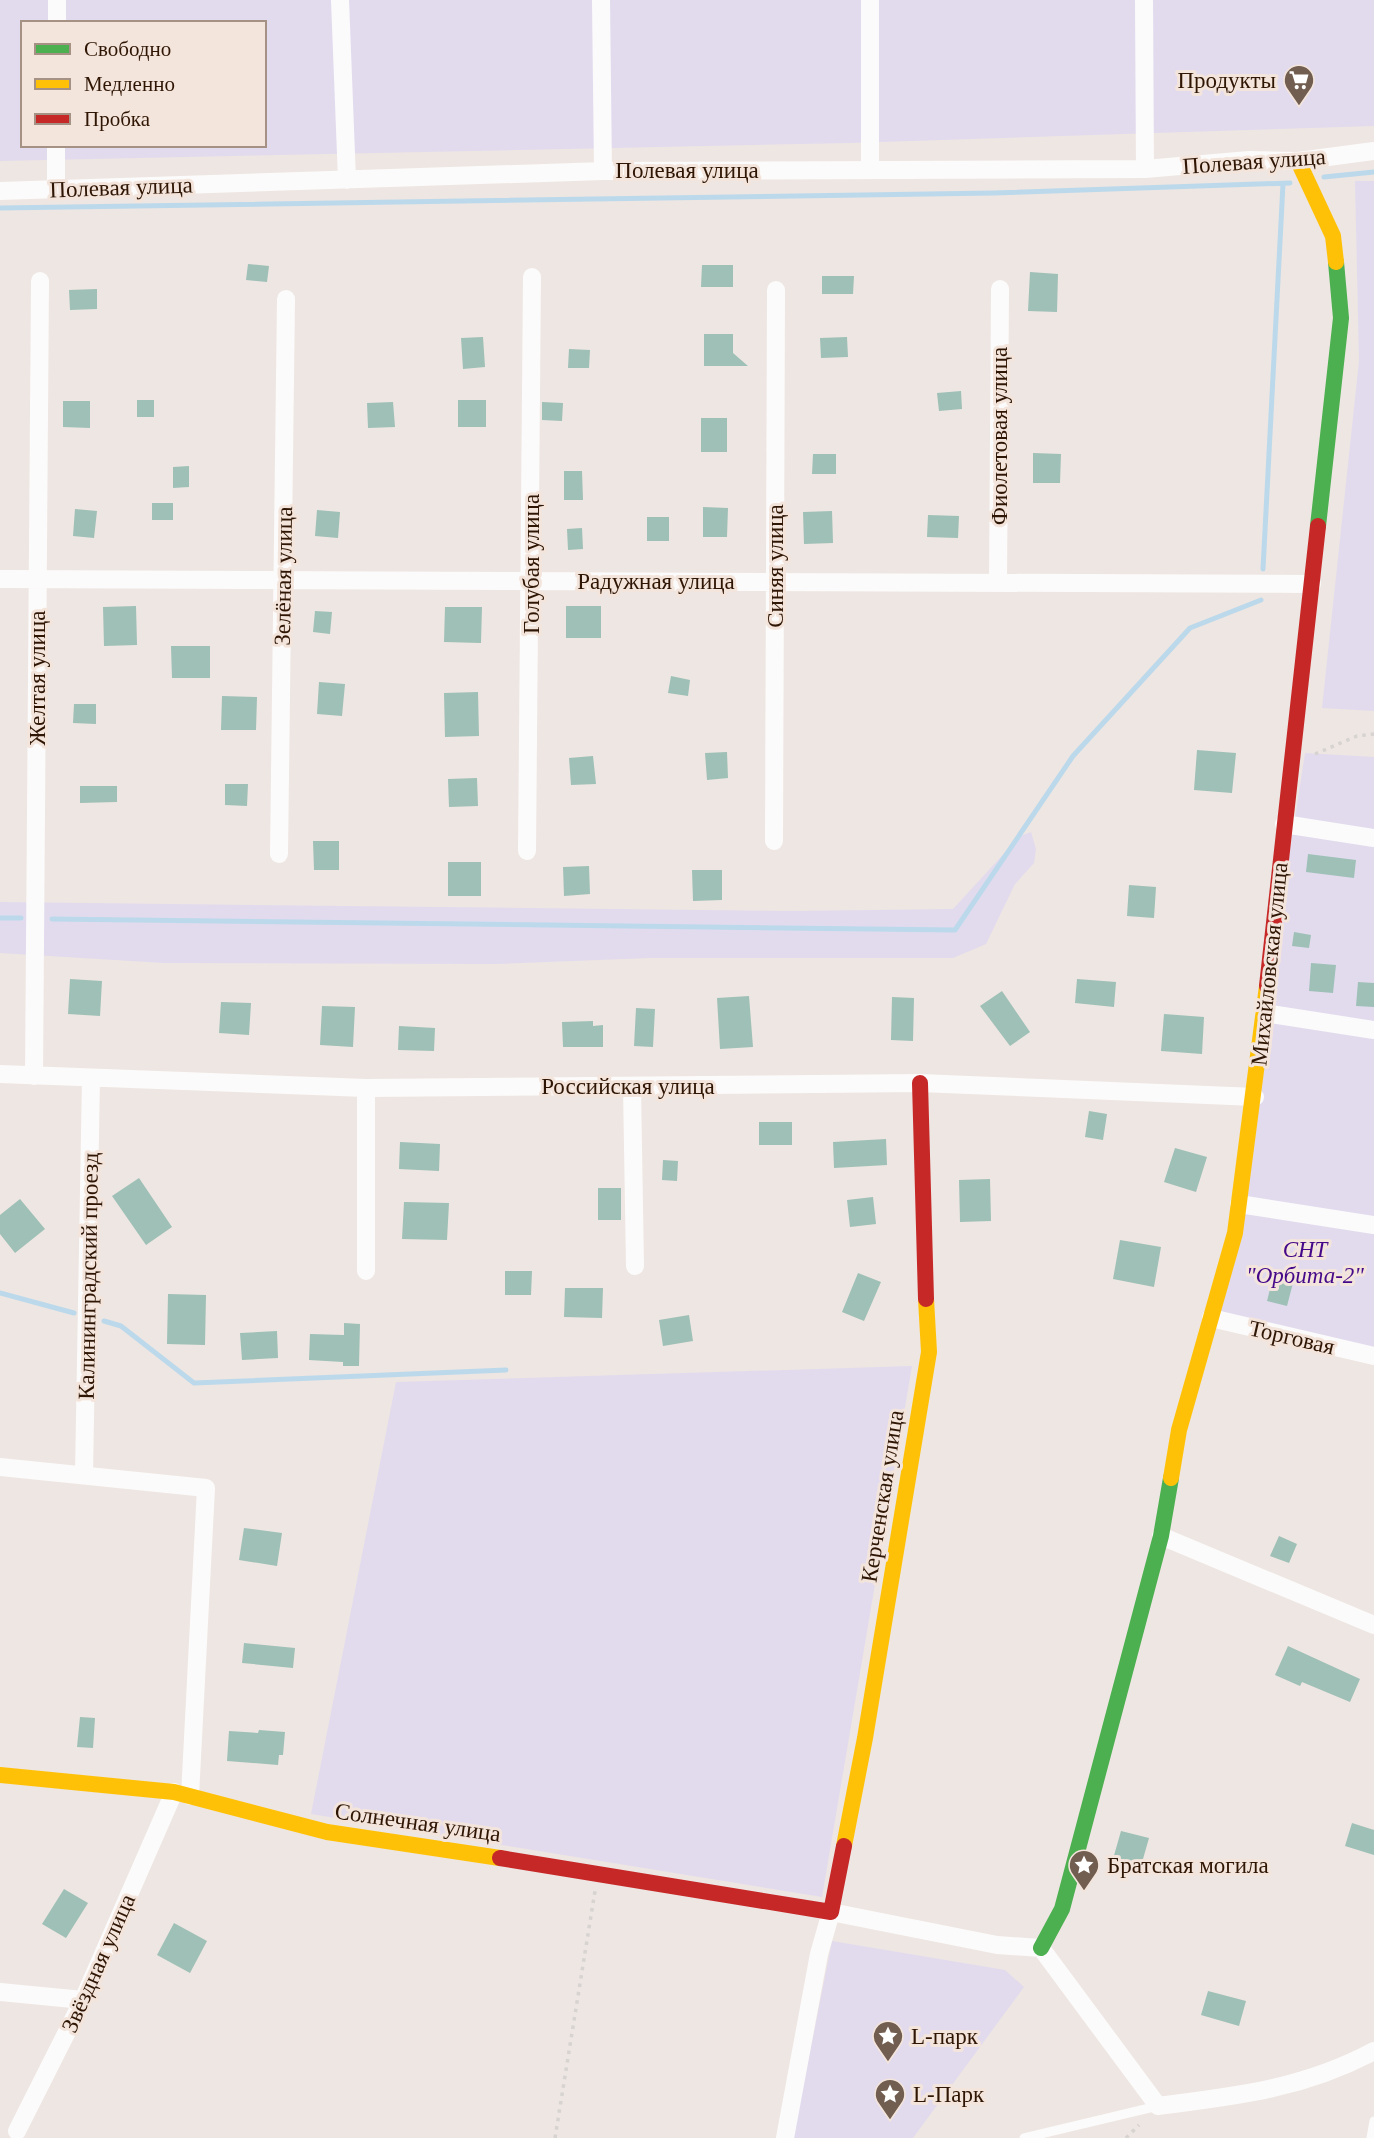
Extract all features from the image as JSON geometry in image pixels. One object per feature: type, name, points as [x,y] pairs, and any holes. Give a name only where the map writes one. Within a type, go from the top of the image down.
[{"type":"street","points":[[57,0],[57,21]]},
{"type":"street","points":[[340,0],[347,180]]},
{"type":"street","points":[[601,0],[603,171]]},
{"type":"street","points":[[870,0],[870,170]]},
{"type":"street","points":[[1144,0],[1145,169]]},
{"type":"street","points":[[56,147],[56,189]]},
{"type":"street","name":"Полевая улица","points":[[0,191],[603,171],[1145,169],[1250,160],[1298,161],[1374,151]]},
{"type":"street","name":"Михайловская улица","points":[[1041,1948],[1062,1909],[1161,1536],[1179,1430],[1235,1233],[1255,1097],[1341,318],[1333,236],[1298,161]]},
{"type":"street","name":"Голубая улица","points":[[527,851],[532,277]]},
{"type":"street","name":"Желтая улица","points":[[34,1076],[40,281]]},
{"type":"street","name":"Фиолетовая улица","points":[[998,583],[1000,289]]},
{"type":"street","name":"Синяя улица","points":[[774,842],[776,290]]},
{"type":"street","name":"Зелёная улица","points":[[279,854],[286,299]]},
{"type":"street","name":"Радужная улица","points":[[0,579],[1312,584]]},
{"type":"street","points":[[1284,824],[1374,838]]},
{"type":"street","points":[[1264,1013],[1374,1030]]},
{"type":"street","name":"Российская улица","points":[[0,1074],[366,1088],[920,1083],[1255,1097]]},
{"type":"street","name":"Калининградский проезд","points":[[84,1474],[91,1078]]},
{"type":"street","name":"Керченская улица","points":[[831,1912],[867,1724],[929,1352],[922,1230],[920,1083]]},
{"type":"street","points":[[632,1087],[635,1266]]},
{"type":"street","points":[[366,1088],[366,1270]]},
{"type":"street","points":[[1239,1204],[1374,1225]]},
{"type":"street","name":"Торговая","points":[[1210,1318],[1374,1356]]},
{"type":"street","points":[[0,1467],[206,1488],[182,1794]]},
{"type":"street","points":[[1161,1536],[1374,1625]]},
{"type":"street","name":"Солнечная улица","points":[[0,1774],[182,1794],[327,1832],[598,1871],[831,1912]]},
{"type":"street","name":"Звёздная улица","points":[[17,2131],[182,1794]]},
{"type":"street","points":[[785,2138],[819,1954],[831,1912],[997,1945],[1041,1948],[1158,2106],[1271,2091],[1346,2066],[1374,2051]]},
{"type":"street","points":[[0,1992],[83,2000]]},
{"type":"lane","points":[[1024,2138],[1158,2106]]},
{"type":"lane","points":[[1371,2138],[1374,2122]]},
{"type":"path","points":[[1291,765],[1357,736],[1374,734]]},
{"type":"path","points":[[555,2138],[598,1871]]},
{"type":"green space","points":[[0,0],[1374,0],[1374,126],[850,143],[0,161]]},
{"type":"green space","points":[[1355,181],[1374,181],[1374,711],[1322,708],[1359,361]]},
{"type":"green space","name":"СНТ \"Орбита-2\"","points":[[1305,753],[1374,757],[1374,1349],[1219,1313]]},
{"type":"green space","points":[[1031,832],[1036,849],[1034,863],[1015,884],[986,944],[953,958],[650,958],[498,964],[164,963],[0,953],[0,902],[794,911],[953,909],[1020,836]]},
{"type":"green space","points":[[912,1366],[822,1897],[311,1814],[396,1382]]},
{"type":"green space","name":"L-парк","points":[[832,1941],[1005,1970],[1024,1987],[913,2138],[793,2138]]},
{"type":"building","points":[[248,264],[269,266],[267,282],[246,280]]},
{"type":"building","points":[[702,265],[733,265],[733,287],[701,287]]},
{"type":"building","points":[[1030,272],[1058,274],[1057,312],[1028,311]]},
{"type":"building","points":[[822,276],[854,276],[853,294],[822,294]]},
{"type":"building","points":[[97,289],[97,309],[70,310],[69,290]]},
{"type":"building","points":[[704,334],[733,334],[733,353],[748,366],[704,366]]},
{"type":"building","points":[[483,337],[485,367],[463,369],[461,338]]},
{"type":"building","points":[[847,337],[848,357],[821,358],[820,338]]},
{"type":"building","points":[[569,349],[590,350],[589,368],[568,368]]},
{"type":"building","points":[[961,391],[962,409],[939,411],[937,393]]},
{"type":"building","points":[[137,400],[154,400],[154,417],[137,417]]},
{"type":"building","points":[[458,400],[486,400],[486,427],[458,427]]},
{"type":"building","points":[[63,401],[90,401],[90,428],[63,427]]},
{"type":"building","points":[[393,402],[395,427],[368,428],[367,403]]},
{"type":"building","points":[[542,402],[563,403],[562,421],[542,420]]},
{"type":"building","points":[[701,418],[727,418],[727,452],[701,452]]},
{"type":"building","points":[[1033,453],[1061,454],[1060,483],[1033,483]]},
{"type":"building","points":[[813,454],[836,454],[836,474],[812,474]]},
{"type":"building","points":[[189,466],[189,487],[173,488],[173,467]]},
{"type":"building","points":[[564,471],[582,471],[583,500],[564,500]]},
{"type":"building","points":[[152,503],[173,503],[173,520],[152,520]]},
{"type":"building","points":[[703,507],[728,508],[727,537],[703,537]]},
{"type":"building","points":[[75,509],[97,511],[94,538],[73,536]]},
{"type":"building","points":[[317,510],[340,512],[338,538],[315,536]]},
{"type":"building","points":[[832,511],[833,543],[804,544],[803,512]]},
{"type":"building","points":[[928,515],[959,516],[958,538],[927,537]]},
{"type":"building","points":[[647,517],[669,517],[669,541],[647,541]]},
{"type":"building","points":[[582,528],[583,549],[568,550],[567,529]]},
{"type":"building","points":[[136,606],[137,645],[104,646],[103,607]]},
{"type":"building","points":[[566,606],[601,606],[601,638],[566,638]]},
{"type":"building","points":[[445,607],[482,607],[481,643],[444,642]]},
{"type":"building","points":[[315,611],[332,612],[330,634],[313,632]]},
{"type":"building","points":[[171,646],[210,646],[210,678],[172,678]]},
{"type":"building","points":[[671,676],[690,680],[688,696],[668,693]]},
{"type":"building","points":[[319,682],[345,684],[342,716],[317,714]]},
{"type":"building","points":[[478,692],[479,736],[445,737],[444,693]]},
{"type":"building","points":[[222,696],[257,697],[256,730],[221,730]]},
{"type":"building","points":[[74,704],[96,704],[96,724],[73,723]]},
{"type":"building","points":[[1197,750],[1236,753],[1232,793],[1194,790]]},
{"type":"building","points":[[727,752],[728,778],[707,780],[705,753]]},
{"type":"building","points":[[593,756],[596,784],[571,785],[569,758]]},
{"type":"building","points":[[477,778],[478,806],[449,807],[448,779]]},
{"type":"building","points":[[225,784],[248,784],[247,806],[225,805]]},
{"type":"building","points":[[80,786],[117,786],[117,802],[80,803]]},
{"type":"building","points":[[313,841],[339,841],[339,870],[314,870]]},
{"type":"building","points":[[1308,854],[1356,860],[1354,878],[1306,872]]},
{"type":"building","points":[[448,862],[481,862],[481,896],[448,896]]},
{"type":"building","points":[[589,866],[590,894],[564,896],[563,867]]},
{"type":"building","points":[[692,870],[722,870],[722,900],[693,901]]},
{"type":"building","points":[[1129,885],[1156,887],[1154,918],[1127,916]]},
{"type":"building","points":[[1294,932],[1311,935],[1309,948],[1292,946]]},
{"type":"building","points":[[1311,963],[1336,965],[1333,993],[1309,991]]},
{"type":"building","points":[[70,979],[102,981],[100,1016],[68,1014]]},
{"type":"building","points":[[1077,979],[1116,982],[1114,1007],[1075,1003]]},
{"type":"building","points":[[1358,982],[1374,983],[1374,1007],[1356,1006]]},
{"type":"building","points":[[1002,991],[1030,1032],[1010,1046],[980,1006]]},
{"type":"building","points":[[749,996],[753,1047],[720,1049],[717,998]]},
{"type":"building","points":[[892,997],[914,998],[913,1041],[891,1040]]},
{"type":"building","points":[[221,1002],[251,1003],[249,1035],[219,1033]]},
{"type":"building","points":[[322,1006],[355,1007],[353,1047],[320,1045]]},
{"type":"building","points":[[636,1008],[655,1009],[653,1047],[634,1046]]},
{"type":"building","points":[[1164,1014],[1204,1017],[1202,1054],[1161,1051]]},
{"type":"building","points":[[593,1021],[593,1026],[603,1025],[603,1047],[563,1047],[562,1022]]},
{"type":"building","points":[[399,1026],[435,1028],[434,1051],[398,1050]]},
{"type":"building","points":[[1089,1111],[1107,1114],[1103,1140],[1085,1137]]},
{"type":"building","points":[[759,1122],[792,1122],[792,1145],[759,1145]]},
{"type":"building","points":[[886,1139],[887,1165],[834,1168],[833,1142]]},
{"type":"building","points":[[400,1142],[440,1144],[439,1171],[399,1169]]},
{"type":"building","points":[[1175,1148],[1207,1157],[1196,1192],[1164,1182]]},
{"type":"building","points":[[663,1160],[678,1161],[677,1181],[662,1180]]},
{"type":"building","points":[[139,1178],[172,1227],[146,1245],[112,1196]]},
{"type":"building","points":[[990,1179],[991,1221],[960,1222],[959,1180]]},
{"type":"building","points":[[598,1188],[621,1188],[621,1220],[598,1220]]},
{"type":"building","points":[[873,1197],[876,1224],[850,1227],[847,1200]]},
{"type":"building","points":[[20,1199],[45,1229],[15,1253],[0,1234],[0,1215]]},
{"type":"building","points":[[404,1202],[449,1203],[447,1240],[402,1239]]},
{"type":"building","points":[[1120,1240],[1161,1247],[1154,1287],[1113,1279]]},
{"type":"building","points":[[505,1271],[532,1271],[531,1295],[505,1295]]},
{"type":"building","points":[[858,1273],[881,1282],[864,1321],[842,1312]]},
{"type":"building","points":[[1274,1273],[1294,1279],[1287,1306],[1267,1301]]},
{"type":"building","points":[[565,1288],[603,1288],[602,1318],[564,1317]]},
{"type":"building","points":[[168,1294],[206,1295],[205,1345],[167,1344]]},
{"type":"building","points":[[689,1315],[693,1341],[663,1346],[659,1320]]},
{"type":"building","points":[[344,1323],[360,1324],[359,1366],[309,1360],[310,1334],[344,1335]]},
{"type":"building","points":[[277,1331],[278,1358],[242,1360],[240,1333]]},
{"type":"building","points":[[244,1528],[282,1533],[277,1566],[239,1560]]},
{"type":"building","points":[[1279,1536],[1297,1544],[1289,1563],[1270,1556]]},
{"type":"building","points":[[244,1643],[295,1648],[293,1668],[242,1663]]},
{"type":"building","points":[[1288,1646],[1360,1679],[1350,1702],[1302,1682],[1300,1686],[1275,1675]]},
{"type":"building","points":[[80,1717],[95,1718],[93,1748],[77,1747]]},
{"type":"building","points":[[259,1730],[285,1732],[283,1755],[279,1755],[278,1765],[227,1761],[229,1731],[258,1733]]},
{"type":"building","points":[[1352,1823],[1374,1830],[1374,1855],[1345,1846]]},
{"type":"building","points":[[1121,1831],[1149,1838],[1139,1873],[1111,1866]]},
{"type":"building","points":[[64,1889],[88,1903],[66,1938],[42,1924]]},
{"type":"building","points":[[174,1923],[207,1941],[190,1973],[157,1955]]},
{"type":"building","points":[[1208,1991],[1246,2001],[1239,2026],[1201,2015]]},
{"type":"waterway","points":[[1324,177],[1374,172]]},
{"type":"waterway","points":[[0,208],[994,193],[1290,183]]},
{"type":"waterway","points":[[1263,569],[1283,184]]},
{"type":"waterway","points":[[52,919],[955,930],[1073,756],[1190,628],[1261,600]]},
{"type":"waterway","points":[[0,918],[21,918]]},
{"type":"waterway","points":[[0,1293],[74,1313]]},
{"type":"waterway","points":[[104,1321],[121,1326],[194,1383],[506,1370]]},
{"type":"traffic: fast","points":[[1318,526],[1341,318],[1336,262]]},
{"type":"traffic: fast","points":[[1041,1948],[1062,1909],[1161,1536],[1171,1478]]},
{"type":"traffic: slow","points":[[1298,161],[1333,236],[1336,262]]},
{"type":"traffic: slow","points":[[1171,1478],[1179,1430],[1235,1233],[1267,986]]},
{"type":"traffic: slow","points":[[844,1846],[865,1738],[929,1352],[926,1299]]},
{"type":"traffic: slow","points":[[0,1775],[174,1792],[327,1832],[500,1858]]},
{"type":"traffic: jam","points":[[1267,986],[1318,526]]},
{"type":"traffic: jam","points":[[920,1083],[926,1299]]},
{"type":"traffic: jam","points":[[500,1858],[831,1912],[844,1846]]},
{"type":"place","name":"Продукты","points":[[1299,107]]},
{"type":"place","name":"Братская могила","points":[[1084,1892]]},
{"type":"place","name":"L-парк","points":[[888,2063]]},
{"type":"place","name":"L-Парк","points":[[890,2121]]}]
